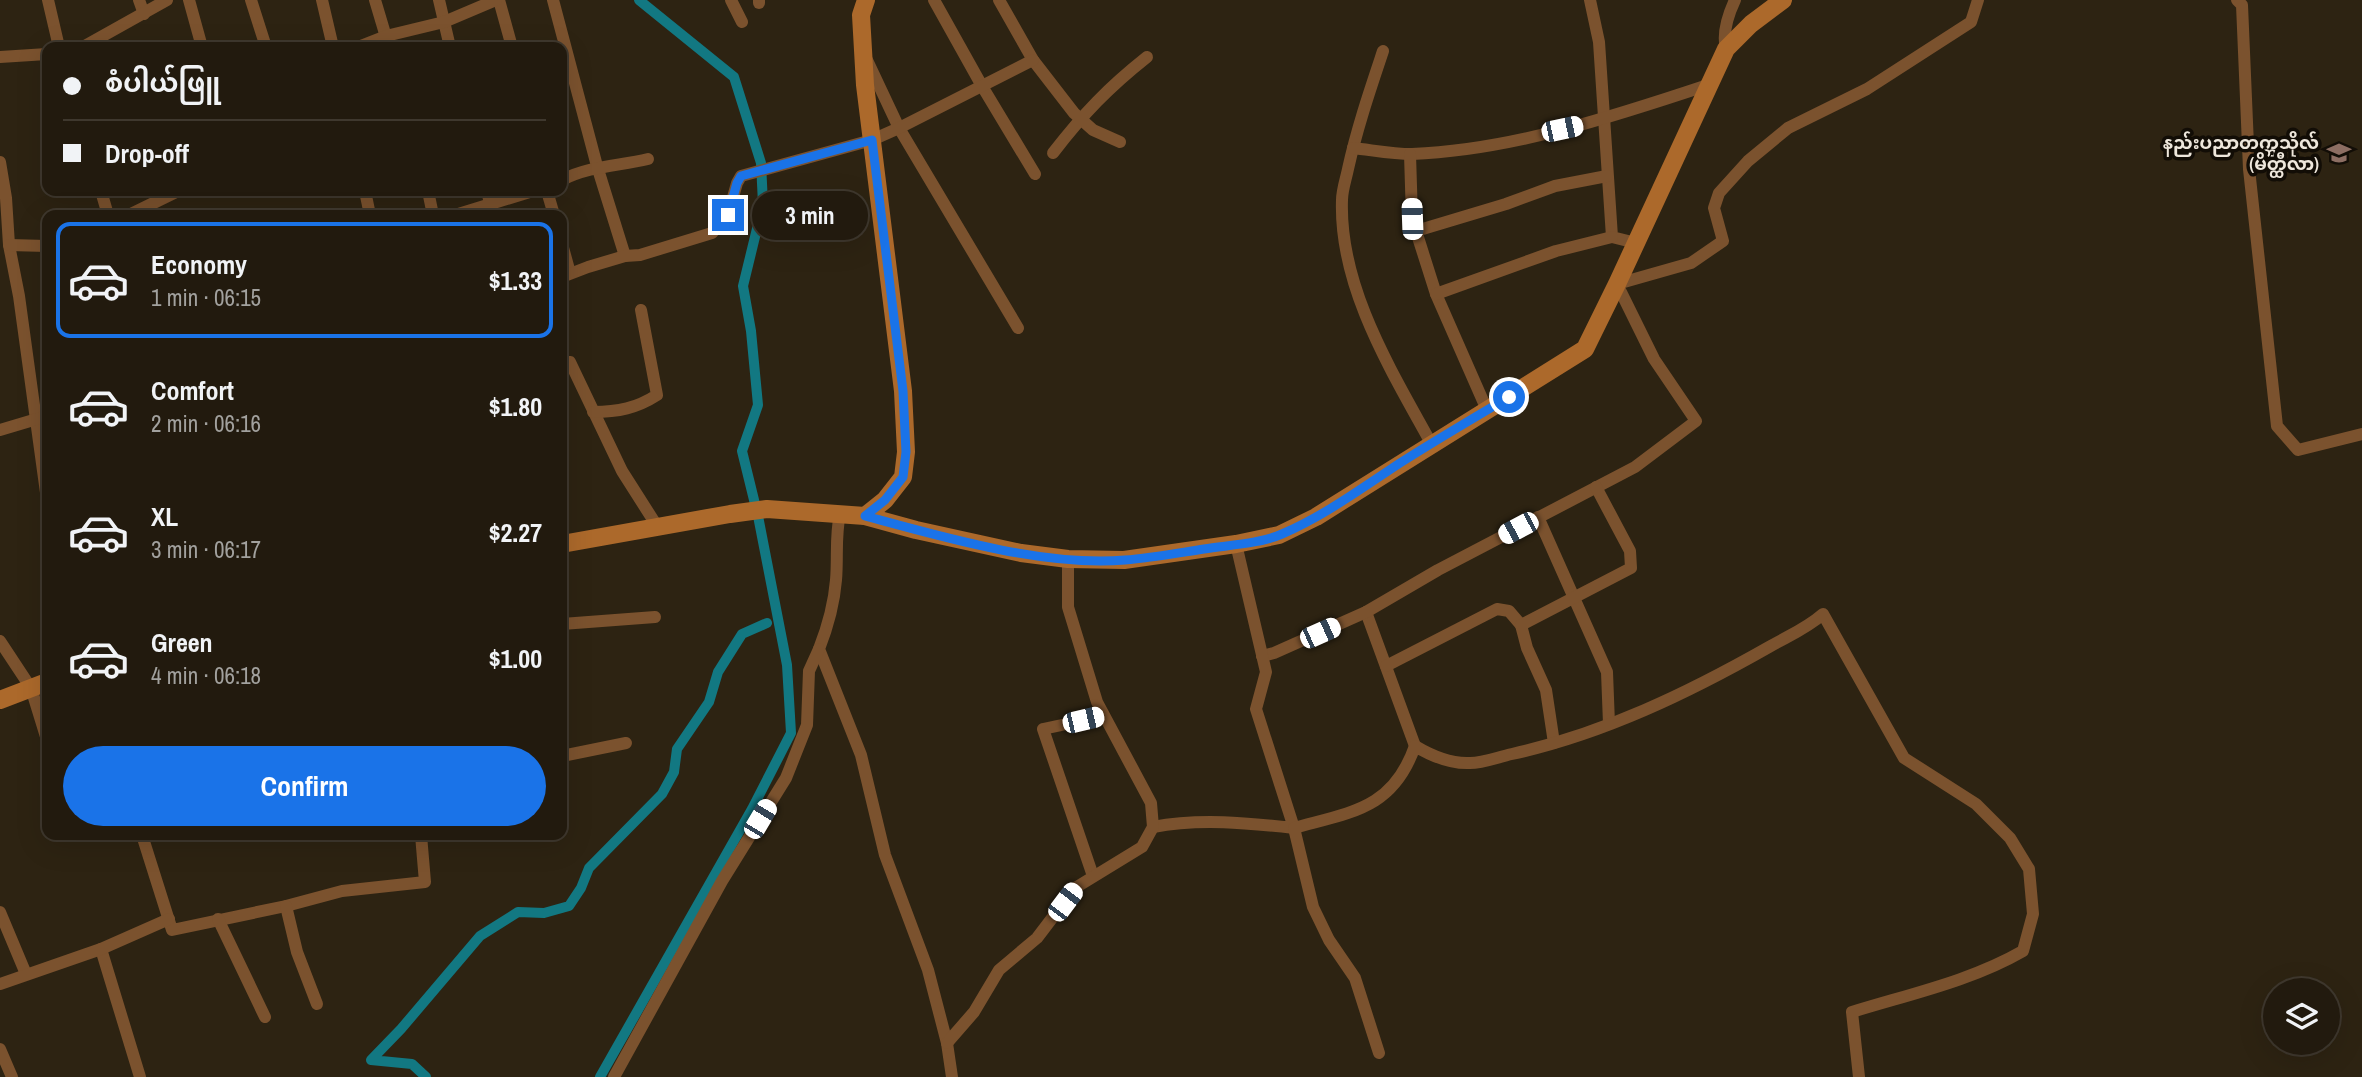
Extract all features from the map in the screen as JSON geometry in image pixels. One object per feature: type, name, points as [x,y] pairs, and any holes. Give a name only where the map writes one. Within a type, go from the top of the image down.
[{"type":"street","points":[[48,0],[58,42]]},
{"type":"street","points":[[139,0],[145,14]]},
{"type":"street","points":[[92,42],[167,0]]},
{"type":"street","points":[[188,0],[201,42]]},
{"type":"street","points":[[251,0],[264,42]]},
{"type":"street","points":[[322,0],[332,42]]},
{"type":"street","points":[[375,0],[388,42],[497,0],[510,42]]},
{"type":"street","points":[[439,0],[449,42]]},
{"type":"street","points":[[553,0],[561,42]]},
{"type":"street","points":[[731,0],[742,22]]},
{"type":"street","points":[[865,516],[885,500],[903,477],[906,452],[903,391],[862,50],[862,15],[866,0]]},
{"type":"street","points":[[934,0],[1035,174]]},
{"type":"street","points":[[999,0],[1033,60],[1080,118],[1093,130],[1120,142]]},
{"type":"street","points":[[1590,0],[1599,42],[1612,237]]},
{"type":"street","points":[[1726,49],[1726,27],[1735,0]]},
{"type":"street","points":[[567,543],[767,509],[865,516],[1021,553],[1068,559],[1124,560],[1279,535],[1316,517],[1585,349],[1618,284],[1726,49],[1751,24],[1783,0]]},
{"type":"street","points":[[1618,284],[1691,263],[1724,241],[1714,208],[1719,193],[1748,161],[1788,128],[1867,89],[1971,22],[1978,0]]},
{"type":"street","points":[[2237,0],[2242,5],[2249,169],[2277,426],[2298,450],[2362,434]]},
{"type":"street","points":[[862,50],[899,128],[1018,328]]},
{"type":"street","points":[[1383,51],[1356,131],[1342,199],[1346,248],[1360,301],[1391,370],[1431,443]]},
{"type":"street","points":[[0,57],[42,54]]},
{"type":"street","points":[[1053,153],[1080,118],[1111,86],[1147,57]]},
{"type":"street","points":[[567,275],[712,233],[728,215],[741,176],[872,140],[1033,60]]},
{"type":"street","points":[[567,67],[625,256]]},
{"type":"street","points":[[1353,148],[1410,154],[1481,147],[1586,123],[1711,84]]},
{"type":"street","points":[[1410,154],[1412,219],[1437,294],[1487,410]]},
{"type":"street","points":[[567,178],[597,166],[648,159]]},
{"type":"street","points":[[0,162],[9,245],[41,418],[0,430]]},
{"type":"street","points":[[1416,231],[1555,186],[1607,177]]},
{"type":"street","points":[[139,210],[168,196]]},
{"type":"street","points":[[492,210],[522,196]]},
{"type":"street","points":[[1437,294],[1556,251],[1612,237],[1636,243]]},
{"type":"street","points":[[9,245],[42,246]]},
{"type":"street","points":[[1262,656],[1366,612],[1438,569],[1635,467],[1696,421],[1654,359],[1618,284]]},
{"type":"street","points":[[593,412],[612,412],[640,406],[657,395],[641,310]]},
{"type":"street","points":[[567,362],[570,362],[622,471],[657,526]]},
{"type":"street","points":[[1521,625],[1631,568],[1630,551],[1596,487]]},
{"type":"street","points":[[614,1077],[722,881],[786,778],[807,725],[808,671],[831,619],[836,578],[836,533],[840,514]]},
{"type":"street","points":[[1538,517],[1607,672],[1609,724]]},
{"type":"street","points":[[1236,544],[1266,672],[1255,709],[1294,828],[1313,907],[1329,940],[1355,978],[1379,1053]]},
{"type":"street","points":[[947,1043],[974,1012],[999,970],[1037,938],[1075,888],[1142,847],[1153,827],[1151,803],[1097,702],[1068,607],[1068,559]]},
{"type":"street","points":[[1386,666],[1497,608],[1509,611],[1521,625],[1527,649],[1546,690],[1553,743]]},
{"type":"street","points":[[1366,612],[1415,746],[1430,756],[1469,764],[1553,743],[1659,704],[1805,629],[1823,614],[1904,758],[1976,804],[2010,838],[2029,869],[2033,914],[2024,951],[2000,964],[1964,978],[1852,1012],[1859,1077]]},
{"type":"street","points":[[567,624],[655,617]]},
{"type":"street","points":[[0,641],[39,685],[42,706]]},
{"type":"street","points":[[819,649],[861,755],[885,855],[928,970],[947,1043],[952,1077]]},
{"type":"street","points":[[0,700],[39,685]]},
{"type":"street","points":[[1093,876],[1043,729],[1104,716]]},
{"type":"street","points":[[567,755],[626,743]]},
{"type":"street","points":[[1153,827],[1180,822],[1236,822],[1294,828],[1350,813],[1382,797],[1398,782],[1415,746]]},
{"type":"street","points":[[144,840],[172,930],[342,891],[425,882],[421,840]]},
{"type":"street","points":[[286,906],[297,952],[317,1004]]},
{"type":"street","points":[[0,912],[26,974]]},
{"type":"street","points":[[0,984],[101,949],[169,919]]},
{"type":"street","points":[[218,919],[265,1017]]},
{"type":"street","points":[[101,949],[140,1077]]},
{"type":"street","points":[[0,1049],[12,1077]]},
{"type":"waterway","points":[[639,0],[734,77],[761,163],[763,204],[743,286],[751,331],[758,405],[742,451],[755,504]]},
{"type":"waterway","points":[[600,1077],[752,809],[791,733],[787,665],[758,516]]},
{"type":"waterway","points":[[426,1077],[412,1064],[371,1060],[480,936],[518,912],[544,913],[569,906],[581,888],[589,868],[662,794],[674,772],[677,749],[709,702],[718,672],[742,634],[767,623]]},
{"type":"place","name":"နည်းပညာတက္ကသိုလ် (မိတ္ထီလာ)","points":[[2339,153]]},
{"type":"route","points":[[728,215],[741,176],[872,140],[903,391],[906,452],[903,477],[885,500],[865,516],[916,530],[1021,553],[1087,560],[1124,560],[1279,535],[1316,517],[1509,397]]}]
